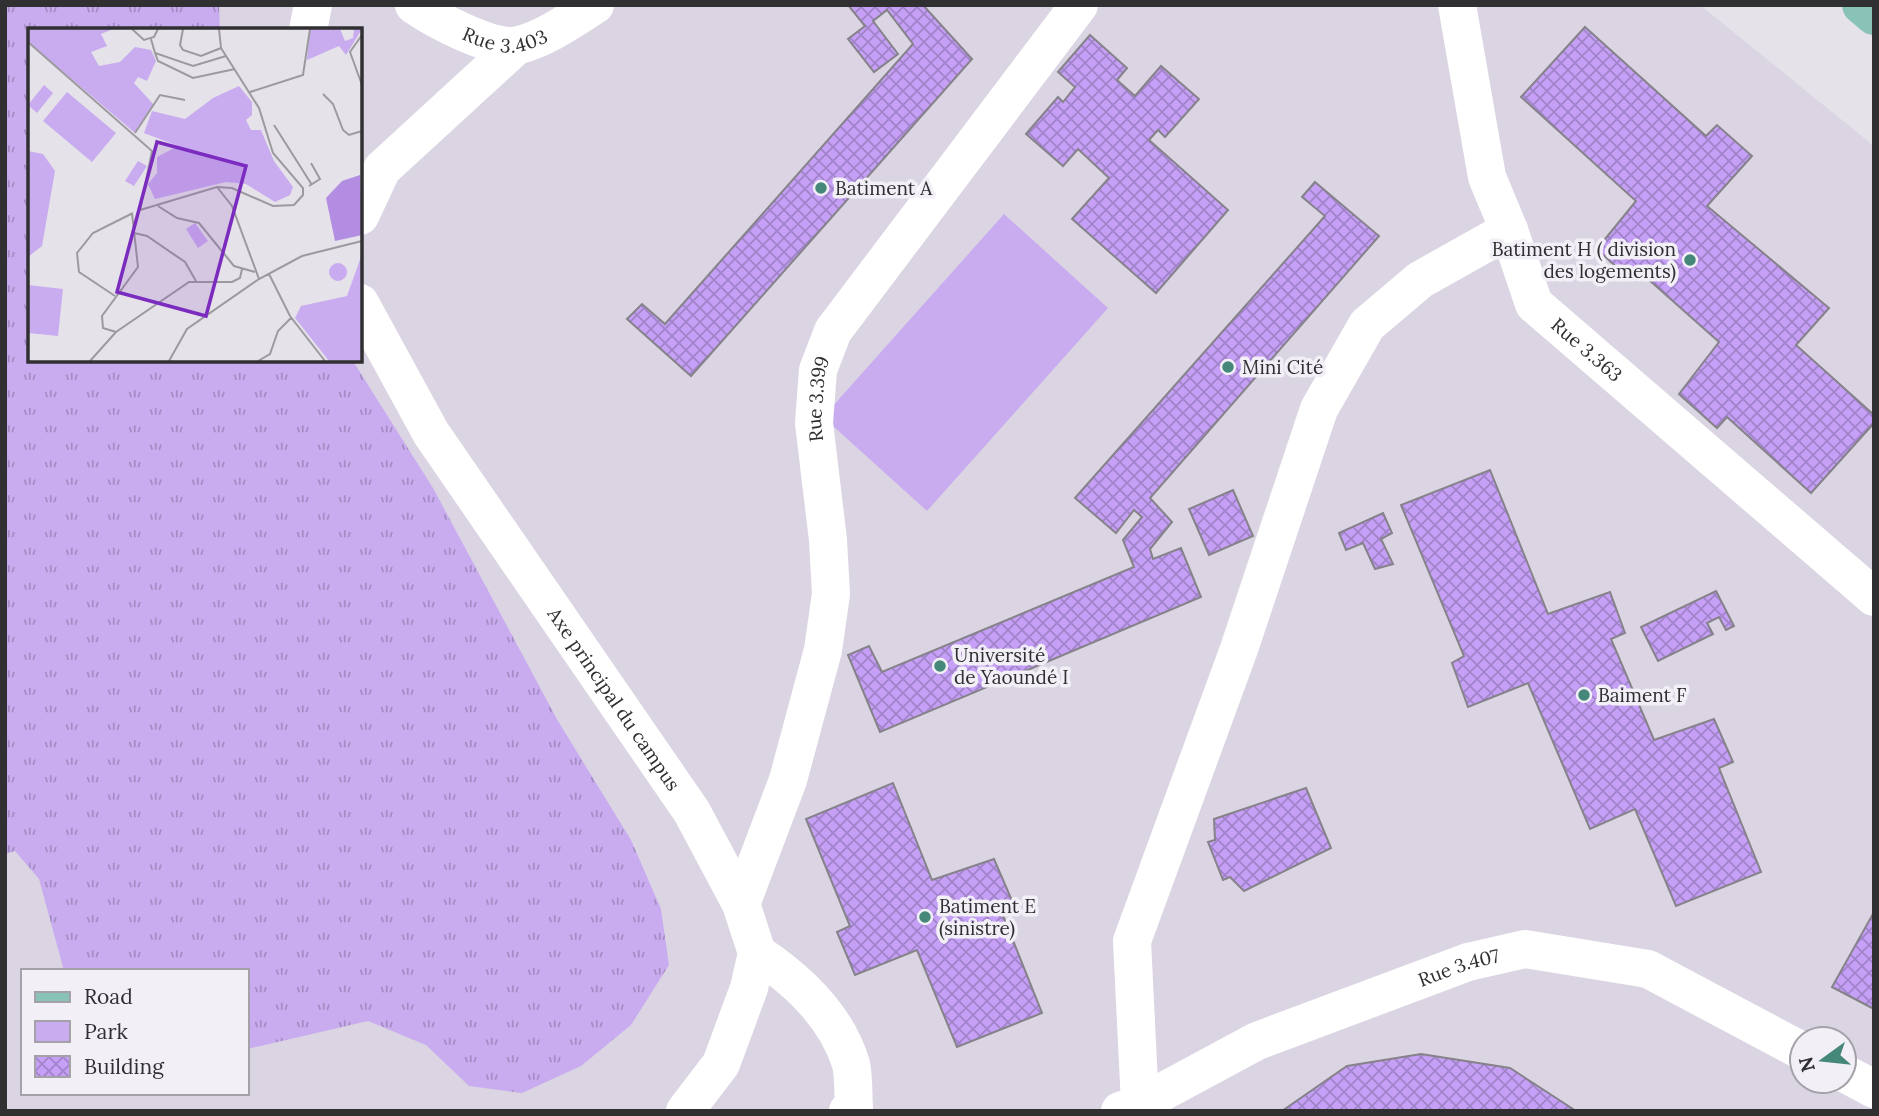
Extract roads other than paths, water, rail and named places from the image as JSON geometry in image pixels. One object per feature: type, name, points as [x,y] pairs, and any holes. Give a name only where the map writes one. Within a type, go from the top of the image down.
[{"type":"main road","points":[[1861,5],[1874,16]]},
{"type":"street","points":[[308,28],[313,5]]},
{"type":"street","name":"Rue 3.403","points":[[414,5],[435,19],[483,39],[516,46],[548,34],[595,5]]},
{"type":"street","name":"Rue 3.399","points":[[741,904],[788,780],[823,650],[831,594],[828,540],[814,423],[818,369],[833,331],[1079,5]]},
{"type":"street","name":"Rue 3.363","points":[[1457,5],[1487,177],[1509,230],[1534,304],[1874,597]]},
{"type":"street","points":[[362,212],[382,169],[516,46]]},
{"type":"street","points":[[1130,1107],[1132,941],[1239,649],[1319,408],[1367,325],[1420,280],[1509,230]]},
{"type":"street","name":"Axe principal du campus","points":[[362,307],[430,433],[692,812],[741,904],[757,953]]},
{"type":"street","name":"Rue 3.407","points":[[1130,1107],[1257,1041],[1468,962],[1525,949],[1648,969],[1788,1044]]},
{"type":"street","points":[[685,1111],[721,1064],[749,988],[757,953],[788,974],[812,998],[839,1034],[852,1066],[853,1110]]},
{"type":"street","points":[[1858,1080],[1874,1089]]},
{"type":"place","name":"Batiment A","points":[[821,188]]},
{"type":"place","name":"Batiment H ( division des logements)","points":[[1690,260]]},
{"type":"place","name":"Mini Cité","points":[[1228,367]]},
{"type":"place","name":"Université de Yaoundé I","points":[[940,666]]},
{"type":"place","name":"Baiment F","points":[[1584,695]]},
{"type":"place","name":"Batiment E (sinistre)","points":[[925,917]]}]
